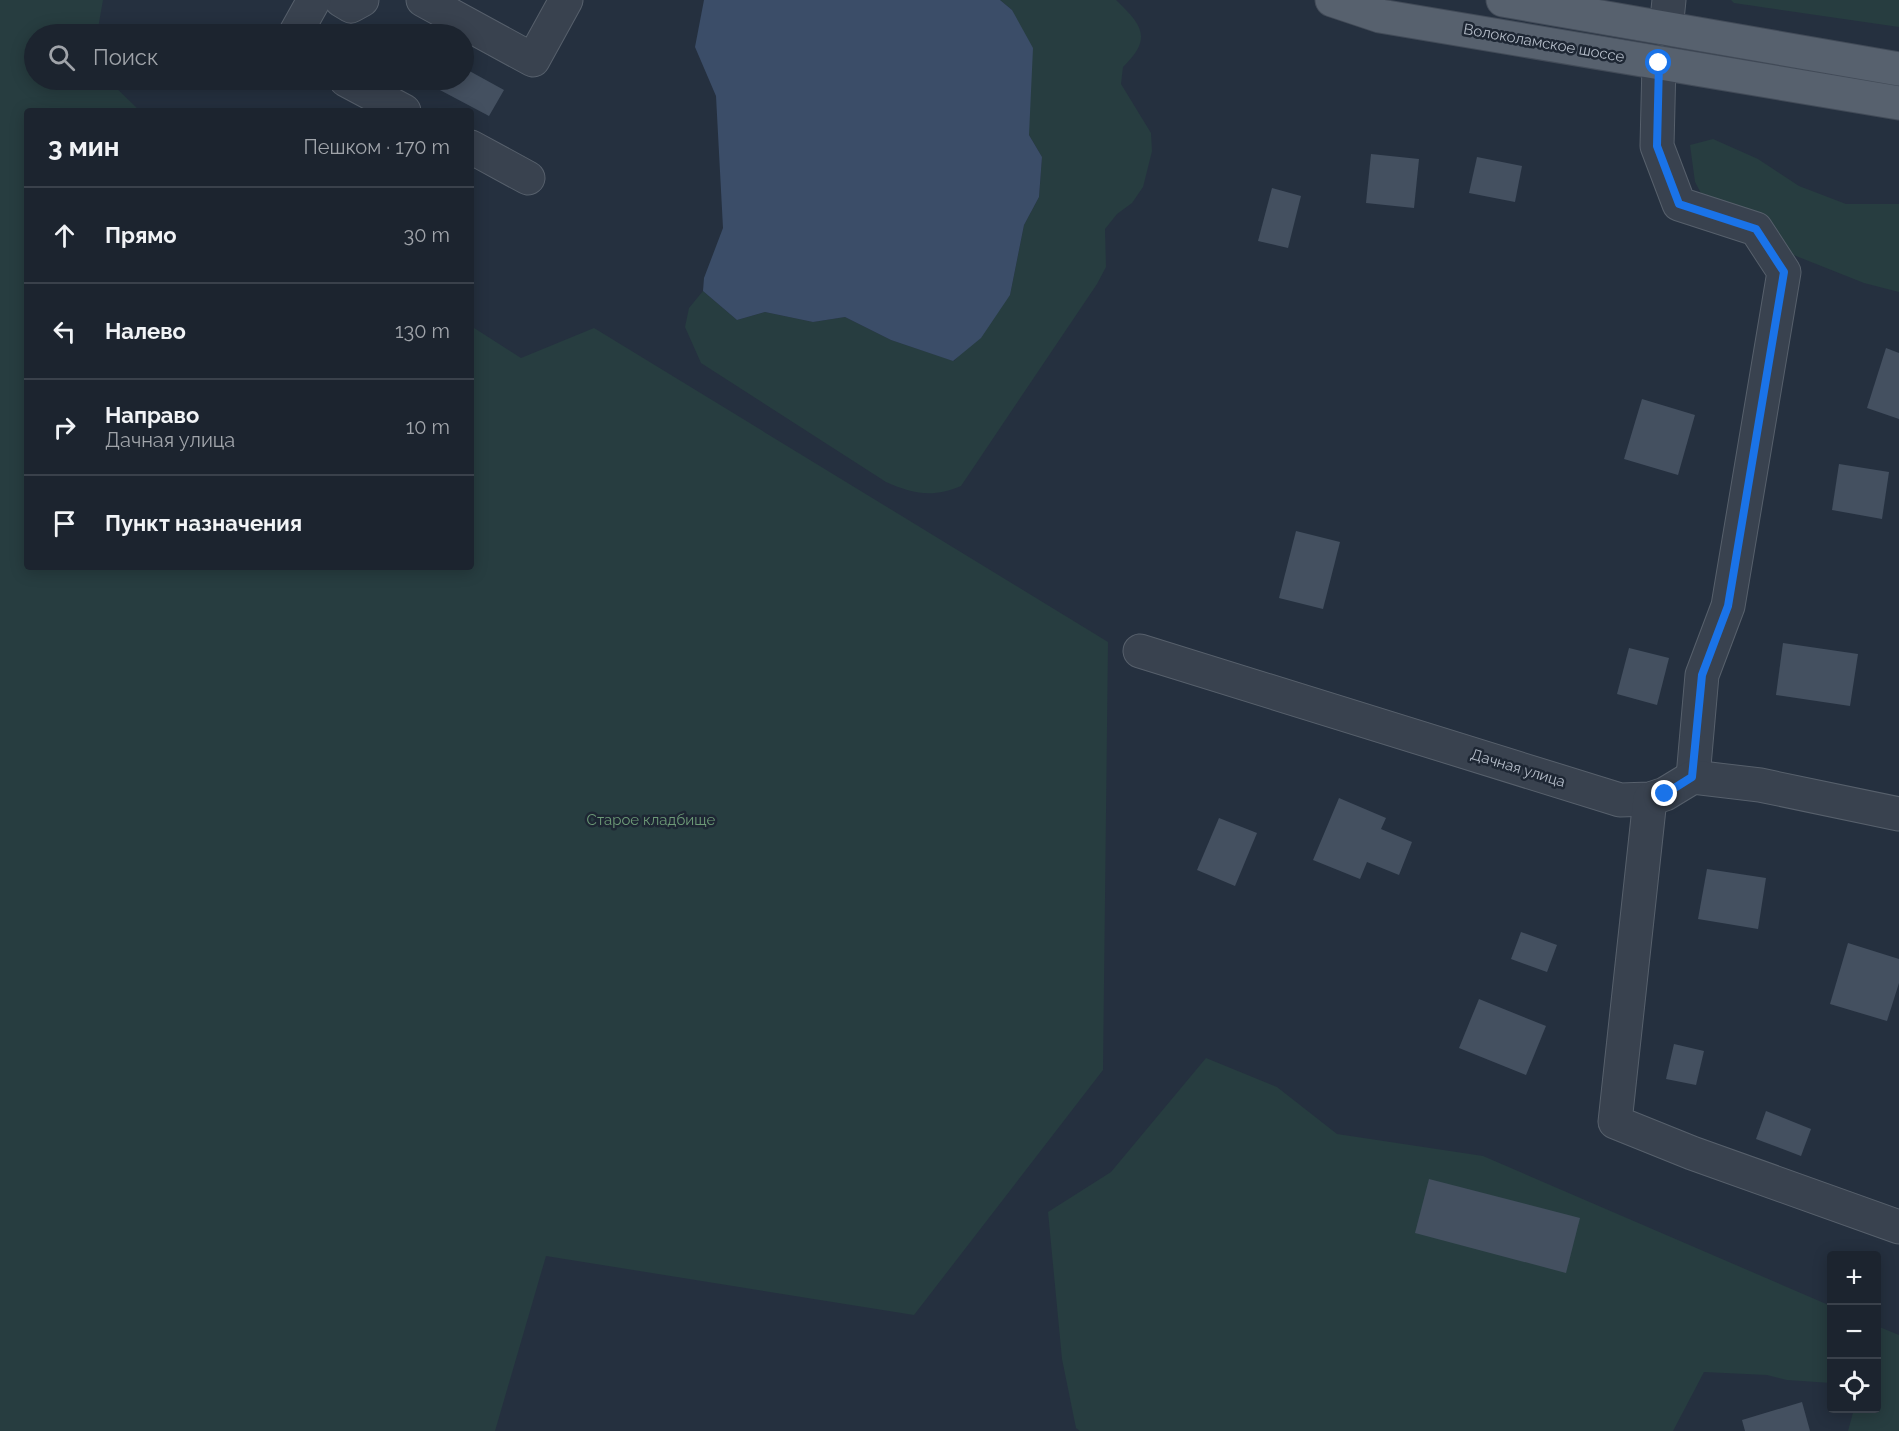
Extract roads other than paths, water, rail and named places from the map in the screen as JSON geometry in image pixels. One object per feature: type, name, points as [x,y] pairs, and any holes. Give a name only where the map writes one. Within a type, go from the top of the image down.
[{"type":"main road","name":"Волоколамское шоссе","points":[[1332,0],[1380,16],[1899,103]]},
{"type":"main road","points":[[1503,0],[1668,14],[1899,69]]},
{"type":"street","points":[[301,24],[314,0]]},
{"type":"street","points":[[340,0],[351,6],[362,0]]},
{"type":"street","points":[[423,0],[467,24]]},
{"type":"street","points":[[474,28],[533,60],[566,0]]},
{"type":"street","points":[[1659,63],[1657,146],[1679,204],[1756,229],[1784,272],[1728,606],[1702,675],[1692,777],[1760,785],[1899,814]]},
{"type":"street","points":[[365,90],[398,108]]},
{"type":"street","points":[[474,149],[528,178]]},
{"type":"street","name":"Дачная улица","points":[[1140,651],[1620,800],[1650,799],[1665,794],[1692,777]]},
{"type":"street","points":[[1650,799],[1615,1122],[1692,1153],[1899,1227]]},
{"type":"water","points":[[704,0],[1000,0],[1012,10],[1033,48],[1029,135],[1042,157],[1039,197],[1024,225],[1010,295],[981,338],[953,361],[891,340],[845,317],[813,322],[765,312],[737,320],[703,291],[704,278],[723,228],[716,96],[695,47]]},
{"type":"park label","name":"Старое кладбище","points":[[651,820]]}]
